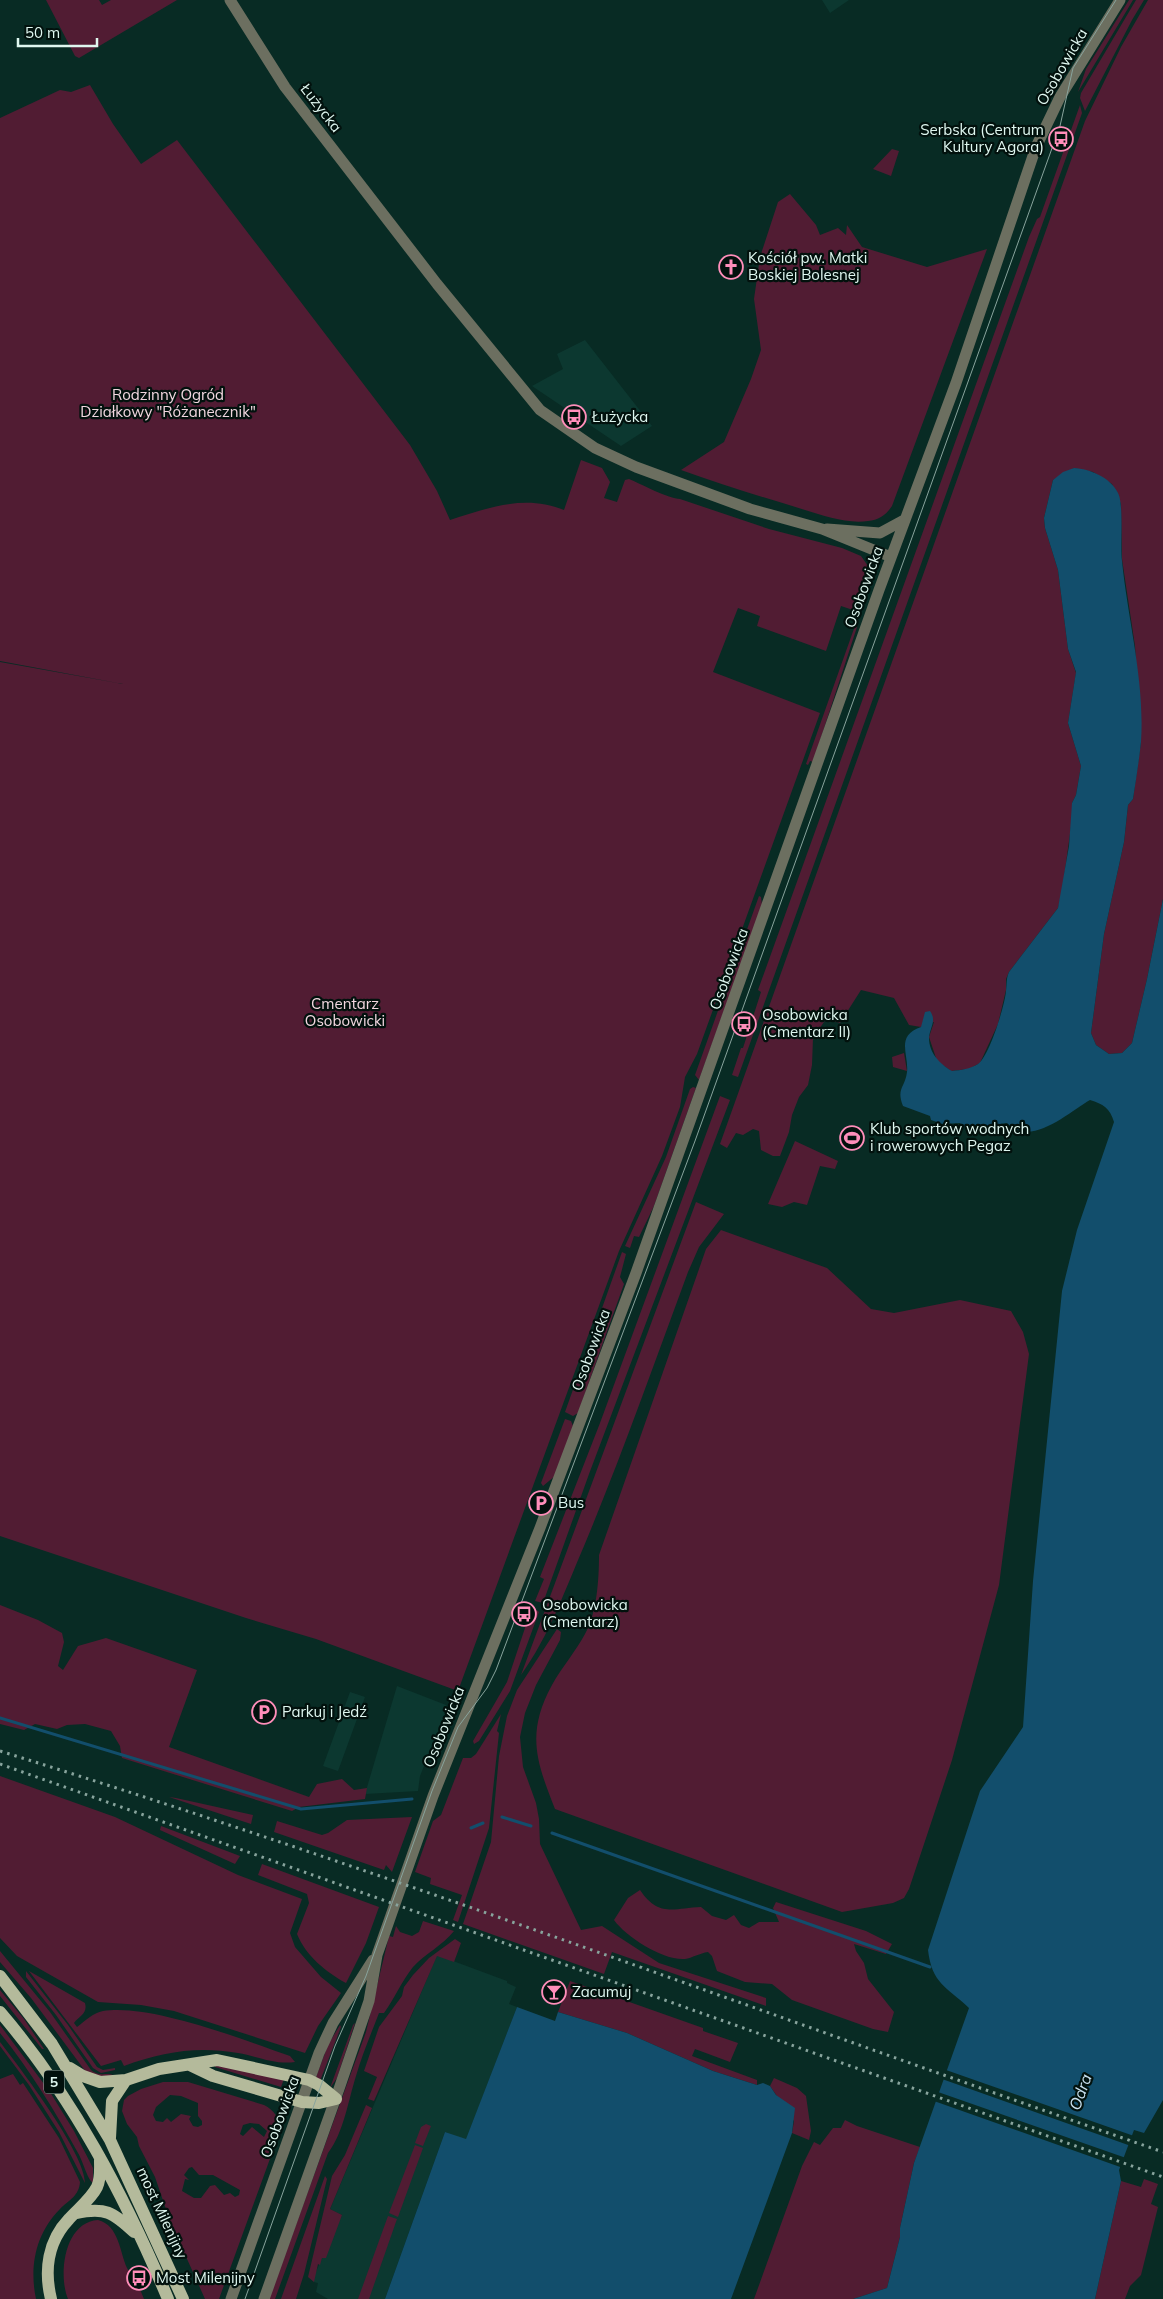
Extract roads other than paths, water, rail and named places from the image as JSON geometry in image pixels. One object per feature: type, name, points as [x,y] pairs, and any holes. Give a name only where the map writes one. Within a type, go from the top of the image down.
[{"type":"main road","name":"5","points":[[0,1976],[67,2066],[110,2140]]},
{"type":"main road","name":"5","points":[[0,2012],[44,2066],[100,2158],[139,2238]]},
{"type":"main road","points":[[67,2066],[95,2081],[126,2080],[159,2068],[217,2060],[309,2080],[320,2085],[336,2099]]},
{"type":"main road","points":[[190,2065],[213,2076],[302,2102],[319,2103],[336,2099]]},
{"type":"main road","points":[[110,2140],[112,2101],[126,2080]]},
{"type":"main road","name":"most Milenijny","points":[[110,2140],[183,2299]]},
{"type":"main road","points":[[51,2299],[47,2275],[50,2250],[58,2234],[98,2186],[101,2172],[100,2158]]},
{"type":"main road","points":[[76,2213],[96,2210],[109,2212],[119,2218],[139,2238]]},
{"type":"main road","name":"most Milenijny","points":[[139,2238],[168,2299]]},
{"type":"street","name":"Łużycka","points":[[230,0],[284,87],[437,284],[540,410],[595,448],[636,467],[750,509],[822,529],[891,557]]},
{"type":"street","name":"Osobowicka","points":[[264,2299],[336,2099],[368,2001],[377,1955],[433,1796],[540,1528],[636,1273],[904,520],[956,382],[1036,147],[1060,97],[1120,0]]},
{"type":"street","points":[[891,557],[886,542],[880,533],[904,520]]},
{"type":"street","name":"Łużycka","points":[[822,529],[880,533]]},
{"type":"street","name":"Osobowicka","points":[[231,2299],[309,2080],[333,2023],[377,1955]]},
{"type":"water","name":"Odra","points":[[1074,468],[1093,472],[1105,478],[1114,487],[1120,498],[1122,561],[1141,696],[1141,742],[1133,799],[1128,805],[1124,842],[1104,934],[1091,1033],[1096,1045],[1109,1054],[1122,1053],[1132,1043],[1163,899],[1163,2100],[1144,2133],[1134,2130],[1119,2170],[1121,2181],[1095,2299],[853,2299],[887,2288],[900,2237],[900,2228],[914,2163],[969,2008],[941,1984],[933,1970],[928,1950],[980,1791],[1023,1727],[1033,1581],[1062,1291],[1077,1230],[1114,1122],[1105,1107],[1090,1100],[1061,1119],[1038,1130],[1027,1132],[1017,1130],[1007,1123],[976,1130],[965,1127],[960,1123],[943,1124],[931,1120],[930,1116],[903,1106],[900,1095],[907,1072],[906,1040],[908,1035],[921,1027],[925,1012],[930,1011],[933,1018],[929,1043],[936,1058],[943,1065],[952,1071],[969,1068],[978,1064],[987,1052],[1000,1018],[1009,972],[1058,908],[1069,846],[1072,803],[1076,795],[1081,766],[1068,723],[1076,672],[1068,649],[1058,570],[1045,528],[1044,518],[1053,480],[1063,472]]},
{"type":"water","points":[[517,2007],[555,2021],[558,2012],[627,2033],[713,2071],[757,2085],[763,2083],[770,2086],[776,2095],[795,2108],[792,2133],[731,2299],[385,2299],[445,2132],[466,2139]]},
{"type":"waterway","points":[[0,1718],[301,1809],[412,1799]]},
{"type":"waterway","points":[[502,1817],[531,1826]]},
{"type":"waterway","points":[[471,1828],[483,1823]]},
{"type":"waterway","points":[[552,1833],[930,1967]]},
{"type":"tram line","points":[[245,2299],[335,2046],[366,1976],[432,1791],[458,1727],[487,1688],[496,1670],[695,1141],[1060,126],[1073,68],[1116,0]]},
{"type":"railway","points":[[0,1751],[293,1846],[1163,2152]]},
{"type":"railway","points":[[0,1764],[1163,2177]]},
{"type":"place","name":"Serbska (Centrum Kultury Agora)","points":[[1061,139]]},
{"type":"place","name":"Kościół pw. Matki Boskiej Bolesnej","points":[[731,267]]},
{"type":"place","name":"Łużycka","points":[[574,417]]},
{"type":"place","name":"Osobowicka (Cmentarz II)","points":[[744,1024]]},
{"type":"place","name":"Klub sportów wodnych i rowerowych Pegaz","points":[[852,1138]]},
{"type":"place","name":"Bus","points":[[541,1503]]},
{"type":"place","name":"Osobowicka (Cmentarz)","points":[[524,1614]]},
{"type":"place","name":"Parkuj i Jedź","points":[[264,1712]]},
{"type":"place","name":"Zacumuj","points":[[554,1992]]},
{"type":"place","name":"Most Milenijny","points":[[139,2278]]},
{"type":"park label","name":"Rodzinny Ogród Działkowy \"Różanecznik\"","points":[[168,404]]},
{"type":"park label","name":"Cmentarz Osobowicki","points":[[345,1012]]}]
